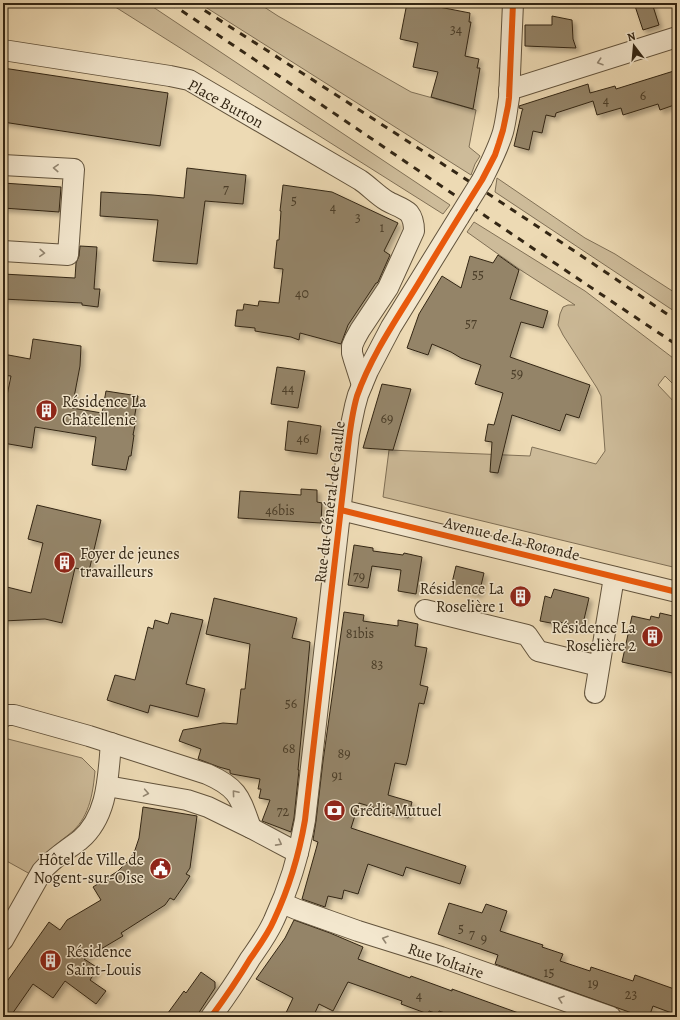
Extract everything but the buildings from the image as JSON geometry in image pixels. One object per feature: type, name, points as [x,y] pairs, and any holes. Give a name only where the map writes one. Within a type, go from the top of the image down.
[{"type":"street","name":"Rue du Général de Gaulle","points":[[211,1017],[267,934],[282,903],[292,876],[305,820],[352,420],[358,395],[370,366],[391,327],[482,180],[494,155],[503,130],[509,98],[513,3]]},
{"type":"street","points":[[509,90],[677,37]]},
{"type":"street","name":"Place Burton","points":[[3,50],[47,48],[189,80],[368,185],[386,200],[408,212],[414,224],[414,231],[388,288],[360,330],[352,346],[352,353],[362,385]]},
{"type":"street","points":[[3,165],[74,169],[68,255],[3,251]]},
{"type":"street","name":"Avenue de la Rotonde","points":[[341,510],[677,592]]},
{"type":"street","points":[[595,693],[614,577]]},
{"type":"street","points":[[425,610],[527,635],[538,652],[599,666]]},
{"type":"street","points":[[3,716],[14,715],[89,736],[207,774],[218,779],[233,790],[242,804],[251,828]]},
{"type":"street","points":[[3,940],[47,864],[88,832],[100,814],[107,786],[111,743]]},
{"type":"street","points":[[107,786],[187,800],[199,804],[251,828],[298,853]]},
{"type":"street","name":"Rue Voltaire","points":[[282,903],[310,914],[441,957],[611,1017]]},
{"type":"shaded area","points":[[109,3],[147,3],[450,205],[443,214]]},
{"type":"shaded area","points":[[199,3],[258,3],[411,92],[476,110],[469,147],[480,156],[471,175]]},
{"type":"shaded area","points":[[497,178],[585,238],[615,254],[677,294],[677,313],[495,192]]},
{"type":"shaded area","points":[[474,222],[585,291],[677,361],[677,388],[665,376],[658,385],[677,405],[677,568],[383,497],[389,450],[530,456],[532,447],[596,464],[605,451],[601,396],[558,325],[563,307],[575,305],[519,269],[467,232]]},
{"type":"shaded area","points":[[3,739],[82,758],[95,771],[90,803],[79,825],[47,853],[30,874],[3,859]]},
{"type":"railway","points":[[170,3],[677,345]]},
{"type":"railway","points":[[193,3],[497,199],[677,321]]},
{"type":"cycle path","points":[[211,1017],[272,925],[289,884],[300,846],[305,820],[352,415],[357,396],[369,367],[384,338],[482,180],[495,155],[503,130],[509,98],[513,3]]},
{"type":"cycle path","points":[[341,510],[677,592]]},
{"type":"place","name":"Résidence La Châtellenie","points":[[46,410]]},
{"type":"place","name":"Foyer de jeunes travailleurs","points":[[65,562]]},
{"type":"place","name":"Résidence La Roselière 1","points":[[520,597]]},
{"type":"place","name":"Résidence La Roselière 2","points":[[652,636]]},
{"type":"place","name":"Crédit Mutuel","points":[[334,810]]},
{"type":"place","name":"Hôtel de Ville de Nogent-sur-Oise","points":[[160,868]]},
{"type":"place","name":"Résidence Saint-Louis","points":[[51,960]]}]
